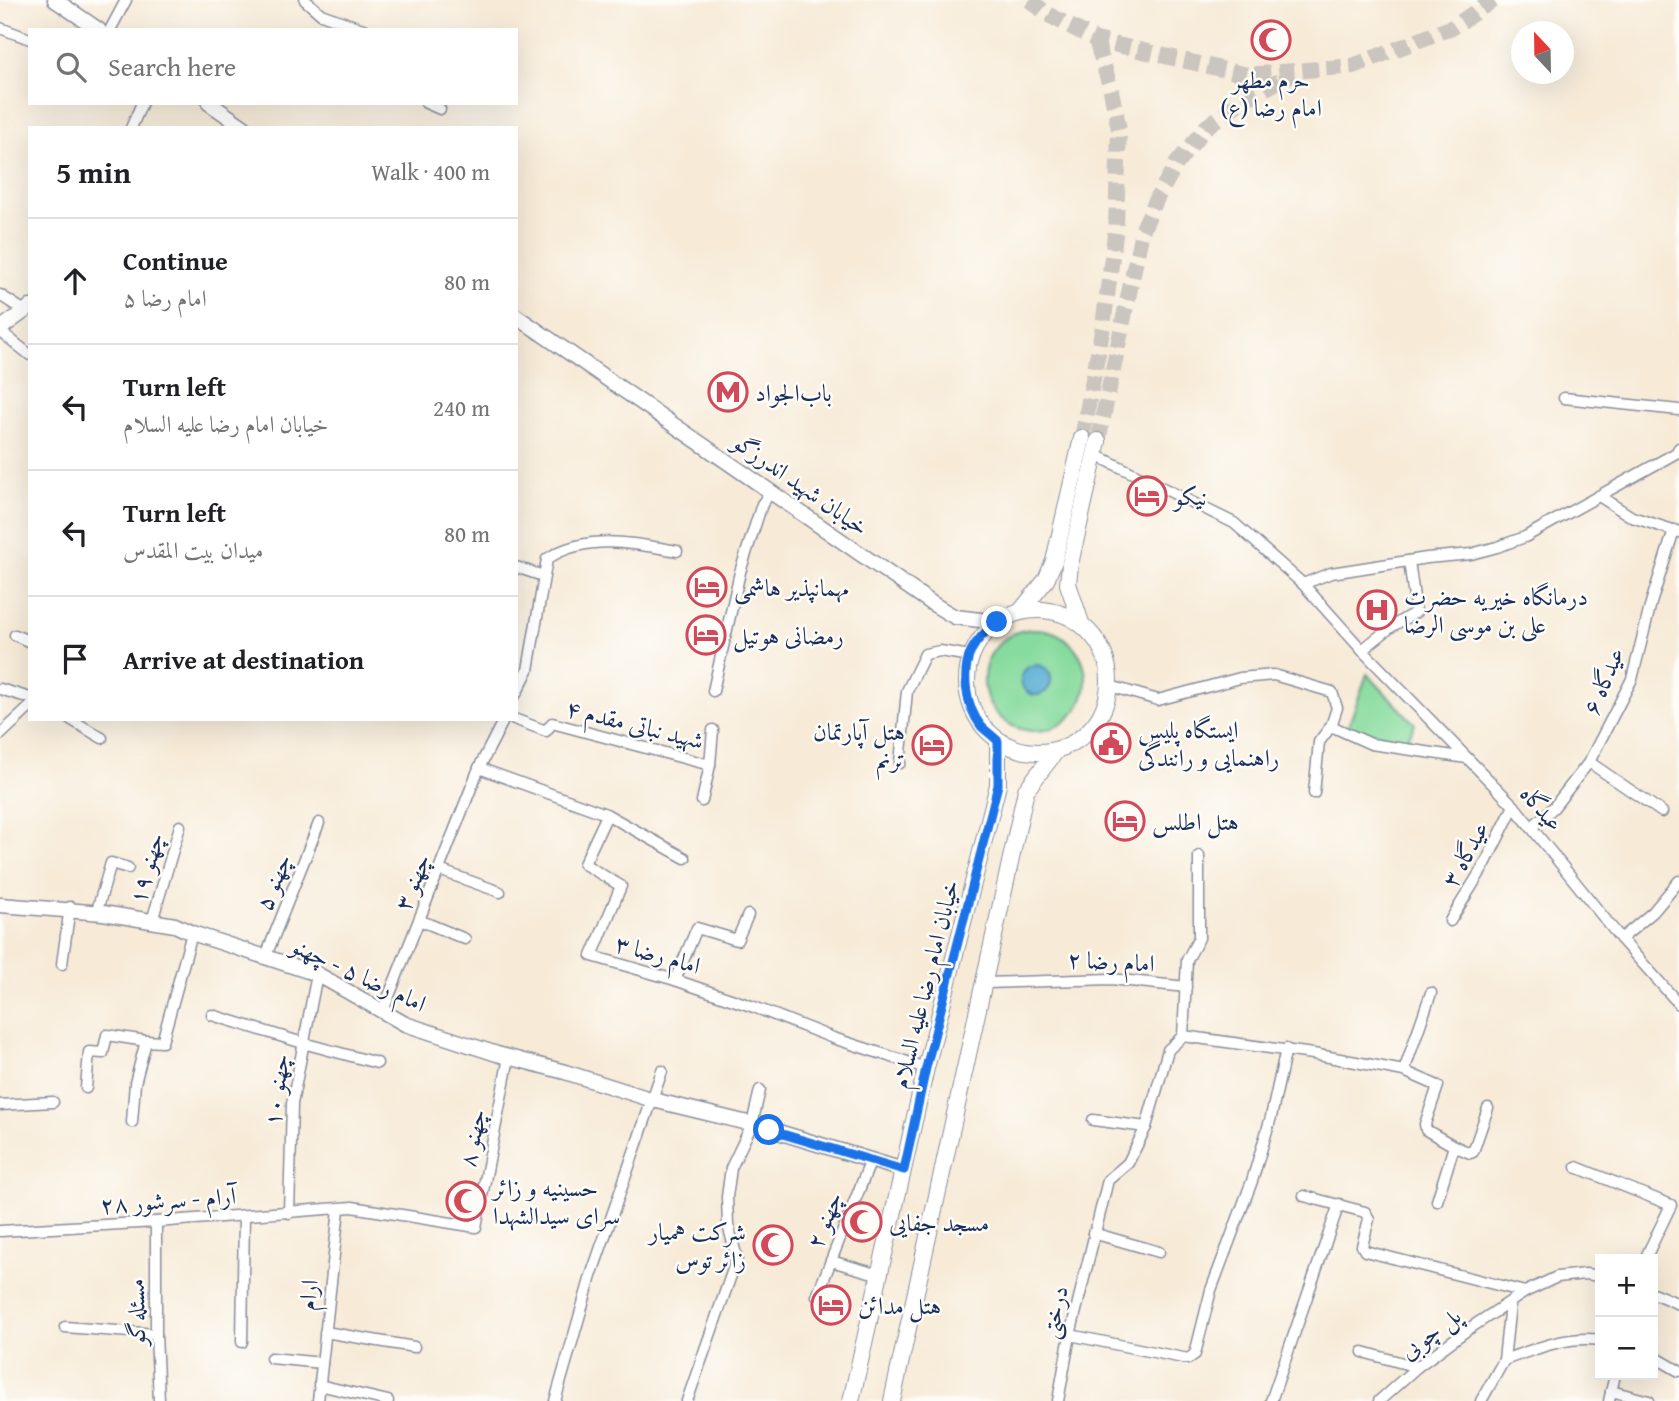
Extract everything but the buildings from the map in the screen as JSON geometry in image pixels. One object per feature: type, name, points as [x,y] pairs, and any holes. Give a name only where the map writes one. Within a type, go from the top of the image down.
[{"type":"main road","points":[[1020,611],[1046,580],[1094,446]]},
{"type":"main road","points":[[1081,623],[1068,584],[1094,446]]},
{"type":"main road","points":[[1041,609],[1062,613],[1081,623],[1097,640],[1107,662],[1110,686],[1105,708],[1093,727],[1076,742],[1056,751],[1033,753],[1014,750],[998,741],[981,726],[970,705],[966,683],[970,656],[982,636],[997,622],[1020,611],[1041,609]]},
{"type":"main road","name":"خیابان امام رضا علیه السلام","points":[[851,1401],[926,1068],[998,785],[998,741]]},
{"type":"main road","points":[[892,1401],[1027,790],[1056,751]]},
{"type":"street","points":[[55,0],[98,28]]},
{"type":"street","points":[[101,28],[126,0]]},
{"type":"street","points":[[305,0],[320,14],[360,28]]},
{"type":"street","points":[[0,28],[28,38]]},
{"type":"street","points":[[132,126],[141,105]]},
{"type":"street","points":[[212,105],[242,126]]},
{"type":"street","points":[[431,105],[440,109]]},
{"type":"street","points":[[0,295],[27,309],[0,330],[28,353]]},
{"type":"street","name":"خیابان شهید اندرزگو","points":[[518,317],[954,617],[997,622]]},
{"type":"street","points":[[1564,398],[1679,410]]},
{"type":"street","points":[[1094,446],[1234,523],[1303,584],[1331,573],[1471,554],[1525,537],[1676,453],[1679,448]]},
{"type":"street","points":[[713,691],[740,572],[762,504],[772,491]]},
{"type":"street","points":[[1599,496],[1632,517],[1676,531]]},
{"type":"street","name":"عیدگاه ۶","points":[[1532,827],[1554,807],[1589,762],[1632,679],[1651,603],[1676,531]]},
{"type":"street","points":[[518,690],[528,670],[547,559],[564,548],[611,542],[677,551]]},
{"type":"street","points":[[1362,650],[1391,627],[1416,612],[1409,561]]},
{"type":"street","points":[[518,568],[543,576]]},
{"type":"street","name":"عیدگاه","points":[[1303,584],[1362,650],[1514,806],[1621,939],[1677,997]]},
{"type":"street","points":[[15,635],[28,641]]},
{"type":"street","points":[[900,763],[907,691],[925,654],[940,651],[970,656]]},
{"type":"street","points":[[1110,686],[1158,701],[1240,678],[1274,675],[1332,692],[1337,708],[1331,726],[1319,742],[1314,793]]},
{"type":"street","points":[[0,689],[28,697]]},
{"type":"street","points":[[1,731],[28,709]]},
{"type":"street","name":"شهید نباتی مقدم ۴","points":[[518,720],[546,731],[552,723],[710,765]]},
{"type":"street","points":[[73,721],[102,737]]},
{"type":"street","name":"چهنو ۳","points":[[383,1011],[479,768],[503,721]]},
{"type":"street","points":[[1331,726],[1371,744],[1468,758]]},
{"type":"street","points":[[702,802],[710,765],[713,730]]},
{"type":"street","points":[[1589,762],[1662,812]]},
{"type":"street","points":[[479,768],[607,815],[685,858]]},
{"type":"street","name":"عیدگاه ۳","points":[[1450,921],[1484,866],[1514,806]]},
{"type":"street","name":"امام رضا ۳","points":[[607,815],[584,864],[621,884],[592,956],[675,980],[833,1038],[926,1068]]},
{"type":"street","name":"چهنو ۵","points":[[266,956],[319,823]]},
{"type":"street","name":"چهنو ۱۹","points":[[152,921],[180,826]]},
{"type":"street","points":[[1186,987],[1187,960],[1199,939],[1199,856]]},
{"type":"street","points":[[96,914],[111,863],[128,868]]},
{"type":"street","points":[[439,870],[500,892]]},
{"type":"street","points":[[1621,939],[1653,912],[1679,881]]},
{"type":"street","name":"امام رضا ۵ - چهنو","points":[[0,905],[69,908],[175,925],[317,974],[405,1024],[653,1100],[752,1124],[904,1170]]},
{"type":"street","points":[[62,964],[69,908]]},
{"type":"street","points":[[675,980],[697,928],[737,940],[748,915]]},
{"type":"street","points":[[419,920],[465,939]]},
{"type":"street","points":[[86,1088],[89,1052],[103,1053],[107,1035],[162,1042],[192,933]]},
{"type":"street","name":"چهنو ۱۰","points":[[289,1213],[292,1104],[317,974]]},
{"type":"street","name":"امام رضا ۲","points":[[986,983],[1111,979],[1186,987],[1183,1037]]},
{"type":"street","points":[[1404,1071],[1431,993]]},
{"type":"street","points":[[212,1015],[377,1063]]},
{"type":"street","points":[[1183,1037],[1286,1049],[1404,1071],[1438,1086],[1425,1124],[1426,1130],[1470,1153],[1473,1152],[1488,1108]]},
{"type":"street","name":"درختی","points":[[1058,1401],[1093,1233],[1108,1180],[1126,1167],[1146,1127],[1168,1050],[1183,1037]]},
{"type":"street","points":[[132,1122],[135,1083],[146,1041]]},
{"type":"street","points":[[1070,1335],[1192,1358],[1210,1290],[1252,1181],[1271,1117],[1286,1049]]},
{"type":"street","name":"چهنو ۸","points":[[476,1227],[509,1057]]},
{"type":"street","points":[[555,1401],[591,1276],[662,1070]]},
{"type":"street","points":[[687,1401],[737,1258],[728,1224],[727,1197],[732,1168],[752,1124],[760,1090]]},
{"type":"street","points":[[0,1105],[53,1102]]},
{"type":"street","points":[[1093,1120],[1146,1127]]},
{"type":"street","points":[[1437,1201],[1454,1146]]},
{"type":"street","name":"چهنو ۲","points":[[817,1296],[871,1160]]},
{"type":"street","points":[[1576,1167],[1671,1206],[1647,1254]]},
{"type":"street","points":[[1304,1196],[1339,1203],[1365,1212],[1368,1215],[1362,1246],[1365,1251],[1525,1292]]},
{"type":"street","points":[[1270,1401],[1339,1203]]},
{"type":"street","name":"آرام - سرشور ۲۸","points":[[0,1231],[352,1207],[476,1227]]},
{"type":"street","name":"ارام","points":[[318,1401],[339,1209]]},
{"type":"street","points":[[242,1342],[244,1216]]},
{"type":"street","name":"مسئله‌گو","points":[[156,1222],[159,1401]]},
{"type":"street","points":[[1093,1233],[1158,1252]]},
{"type":"street","points":[[831,1261],[880,1275]]},
{"type":"street","name":"پل چوبی","points":[[1378,1401],[1417,1367],[1525,1292],[1557,1277],[1595,1275]]},
{"type":"street","points":[[1658,1295],[1679,1304]]},
{"type":"street","points":[[1481,1401],[1504,1360],[1510,1304]]},
{"type":"street","points":[[65,1327],[156,1334]]},
{"type":"street","points":[[325,1332],[414,1347]]},
{"type":"street","points":[[1504,1360],[1551,1343],[1595,1340]]},
{"type":"street","points":[[1363,1352],[1417,1367]]},
{"type":"street","points":[[271,1358],[322,1363]]},
{"type":"street","points":[[1658,1359],[1679,1371]]},
{"type":"street","points":[[319,1385],[388,1401]]},
{"type":"street","points":[[1610,1396],[1649,1401]]},
{"type":"green space","points":[[1035,629],[1054,633],[1071,644],[1082,661],[1086,680],[1082,699],[1071,716],[1054,727],[1035,731],[1016,727],[999,716],[988,699],[984,680],[988,661],[999,644],[1016,633]]},
{"type":"green space","points":[[1367,674],[1415,724],[1406,742],[1348,727]]},
{"type":"water","points":[[1036,665],[1047,669],[1051,680],[1047,691],[1036,695],[1025,691],[1021,680],[1025,669]]},
{"type":"tunnel","points":[[1030,0],[1047,14],[1096,40],[1247,75],[1353,66],[1453,27],[1493,0]]},
{"type":"tunnel","points":[[1082,438],[1103,326],[1116,227],[1119,129],[1096,40]]},
{"type":"tunnel","points":[[1098,441],[1142,231],[1158,196],[1177,163],[1206,127],[1240,102],[1292,74]]},
{"type":"place","name":"حرم مطهر امام رضا (ع)","points":[[1271,40]]},
{"type":"place","name":"باب‌الجواد","points":[[728,392]]},
{"type":"place","name":"نیکو","points":[[1147,496]]},
{"type":"place","name":"مهمانپذیر هاشمی","points":[[707,587]]},
{"type":"place","name":"درمانگاه خیریه حضرت علی بن موسی الرضا","points":[[1377,610]]},
{"type":"place","name":"رمضانی هوتیل","points":[[706,635]]},
{"type":"place","name":"ایستگاه پلیس راهنمایی و رانندگی","points":[[1111,743]]},
{"type":"place","name":"هتل آپارتمان ترنم","points":[[932,745]]},
{"type":"place","name":"هتل اطلس","points":[[1125,821]]},
{"type":"place","name":"حسینیه و زائر سرای سیدالشهدا","points":[[466,1201]]},
{"type":"place","name":"مسجد جفایی","points":[[862,1222]]},
{"type":"place","name":"شرکت همیار زائر توس","points":[[773,1245]]},
{"type":"place","name":"هتل مدائن","points":[[831,1305]]},
{"type":"route","points":[[769,1130],[904,1170],[926,1068],[998,785],[998,741],[981,726],[970,705],[966,683],[972,650],[987,630],[997,622]]}]
